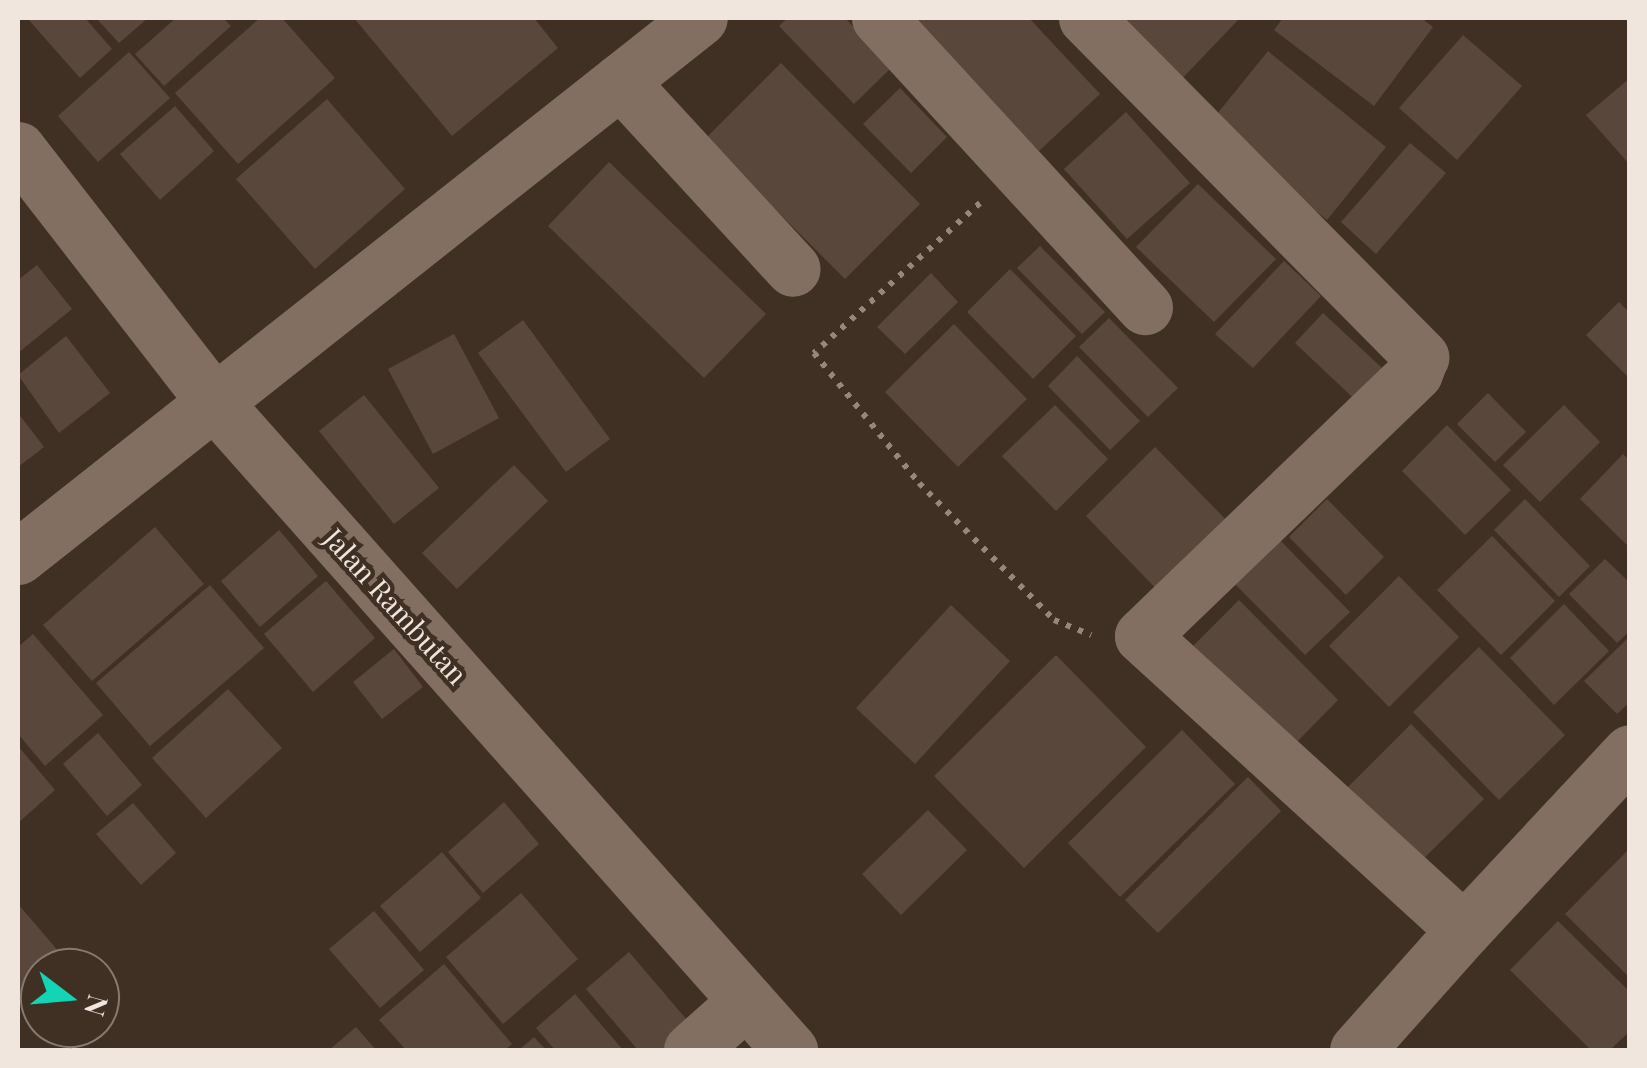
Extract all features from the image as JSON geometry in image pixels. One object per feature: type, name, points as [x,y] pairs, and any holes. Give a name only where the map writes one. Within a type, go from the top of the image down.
[{"type":"street","points":[[18,557],[700,18]]},
{"type":"street","points":[[879,18],[1014,172],[1145,307]]},
{"type":"street","points":[[1086,18],[1421,357],[1416,372],[1142,636],[1464,930]]},
{"type":"street","points":[[620,81],[794,269]]},
{"type":"street","name":"Jalan Rambutan","points":[[18,149],[215,403],[790,1050]]},
{"type":"street","points":[[1356,1050],[1630,752]]},
{"type":"street","points":[[690,1050],[746,1001]]},
{"type":"path","points":[[1014,172],[814,353],[919,483],[1054,620],[1093,636],[1142,636]]},
{"type":"building","points":[[27,18],[85,18],[112,49],[80,78]]},
{"type":"building","points":[[96,18],[148,18],[119,43]]},
{"type":"building","points":[[176,18],[223,18],[231,26],[164,86],[135,54]]},
{"type":"building","points":[[260,18],[282,18],[335,78],[238,164],[175,93]]},
{"type":"building","points":[[354,18],[534,18],[558,48],[452,136]]},
{"type":"building","points":[[788,18],[845,18],[892,67],[854,104],[779,26]]},
{"type":"building","points":[[913,18],[1029,18],[1100,94],[1039,151]]},
{"type":"building","points":[[1106,18],[1240,18],[1175,86]]},
{"type":"building","points":[[1283,18],[1421,18],[1433,27],[1374,106],[1274,30]]},
{"type":"building","points":[[1463,35],[1522,86],[1457,160],[1399,108]]},
{"type":"building","points":[[1268,51],[1386,147],[1327,220],[1209,124]]},
{"type":"building","points":[[129,52],[170,98],[98,162],[58,116]]},
{"type":"building","points":[[781,63],[920,204],[845,279],[705,139]]},
{"type":"building","points":[[1630,78],[1630,165],[1586,115]]},
{"type":"building","points":[[900,88],[947,137],[911,173],[863,124]]},
{"type":"building","points":[[327,99],[405,189],[315,269],[236,179]]},
{"type":"building","points":[[175,106],[214,151],[160,200],[120,154]]},
{"type":"building","points":[[1126,112],[1190,183],[1127,239],[1064,169]]},
{"type":"building","points":[[1410,143],[1446,173],[1376,254],[1341,222]]},
{"type":"building","points":[[609,162],[766,314],[704,378],[548,226]]},
{"type":"building","points":[[1198,184],[1276,259],[1214,322],[1136,247]]},
{"type":"building","points":[[1040,246],[1105,312],[1082,334],[1017,268]]},
{"type":"building","points":[[1284,261],[1321,296],[1253,368],[1215,334]]},
{"type":"building","points":[[37,265],[72,309],[18,353],[18,280]]},
{"type":"building","points":[[1010,269],[1076,336],[1033,379],[967,312]]},
{"type":"building","points":[[931,273],[958,302],[905,354],[877,327]]},
{"type":"building","points":[[1619,302],[1630,313],[1630,379],[1586,335]]},
{"type":"building","points":[[1323,313],[1395,380],[1367,411],[1295,343]]},
{"type":"building","points":[[1109,318],[1178,388],[1148,417],[1079,347]]},
{"type":"building","points":[[523,320],[610,439],[566,472],[478,353]]},
{"type":"building","points":[[954,324],[1027,399],[958,467],[885,392]]},
{"type":"building","points":[[454,334],[499,418],[433,454],[388,369]]},
{"type":"building","points":[[66,336],[110,393],[59,433],[18,375]]},
{"type":"building","points":[[1077,356],[1140,421],[1110,450],[1048,386]]},
{"type":"building","points":[[1488,393],[1526,432],[1495,462],[1457,424]]},
{"type":"building","points":[[364,395],[439,488],[394,524],[319,431]]},
{"type":"building","points":[[1055,405],[1108,459],[1056,511],[1002,456]]},
{"type":"building","points":[[1564,405],[1600,442],[1540,502],[1503,465]]},
{"type":"building","points":[[18,413],[44,447],[18,467]]},
{"type":"building","points":[[1447,425],[1511,490],[1465,535],[1402,471]]},
{"type":"building","points":[[1155,447],[1236,530],[1166,599],[1086,516]]},
{"type":"building","points":[[1623,454],[1630,461],[1630,548],[1580,499]]},
{"type":"building","points":[[514,465],[548,501],[457,589],[422,553]]},
{"type":"building","points":[[1327,499],[1384,557],[1346,595],[1289,537]]},
{"type":"building","points":[[1525,499],[1590,566],[1559,597],[1494,530]]},
{"type":"building","points":[[155,527],[204,584],[92,681],[43,625]]},
{"type":"building","points":[[279,530],[318,576],[260,627],[221,581]]},
{"type":"building","points":[[1275,535],[1350,612],[1305,655],[1231,580]]},
{"type":"building","points":[[1492,536],[1555,601],[1501,655],[1437,590]]},
{"type":"building","points":[[1605,559],[1630,583],[1630,631],[1617,643],[1569,594]]},
{"type":"building","points":[[1399,576],[1459,637],[1389,707],[1329,646]]},
{"type":"building","points":[[326,581],[375,638],[313,692],[264,634]]},
{"type":"building","points":[[210,585],[264,648],[150,746],[96,683]]},
{"type":"building","points":[[1239,600],[1338,700],[1283,756],[1184,655]]},
{"type":"building","points":[[1564,604],[1609,651],[1554,705],[1510,658]]},
{"type":"building","points":[[951,605],[1010,661],[915,764],[856,708]]},
{"type":"building","points":[[33,634],[103,715],[45,766],[18,734],[18,647]]},
{"type":"building","points":[[1628,638],[1630,702],[1617,714],[1584,681]]},
{"type":"building","points":[[1479,647],[1565,735],[1499,800],[1413,712]]},
{"type":"building","points":[[394,649],[423,687],[382,719],[353,682]]},
{"type":"building","points":[[1056,655],[1146,747],[1024,868],[934,776]]},
{"type":"building","points":[[228,689],[282,748],[206,818],[152,758]]},
{"type":"building","points":[[1411,724],[1484,799],[1413,869],[1340,795]]},
{"type":"building","points":[[1182,730],[1235,784],[1120,897],[1068,843]]},
{"type":"building","points":[[98,733],[142,785],[107,816],[63,764]]},
{"type":"building","points":[[18,746],[55,790],[18,823]]},
{"type":"building","points":[[1248,777],[1281,811],[1158,933],[1125,900]]},
{"type":"building","points":[[504,802],[539,844],[483,893],[448,852]]},
{"type":"building","points":[[133,803],[176,853],[141,885],[96,834]]},
{"type":"building","points":[[928,810],[967,850],[901,915],[862,874]]},
{"type":"building","points":[[1630,848],[1630,978],[1565,914]]},
{"type":"building","points":[[442,852],[481,898],[420,952],[380,906]]},
{"type":"building","points":[[521,893],[578,959],[503,1024],[446,957]]},
{"type":"building","points":[[18,904],[56,948],[20,948],[18,1002]]},
{"type":"building","points":[[374,911],[424,970],[380,1008],[329,949]]},
{"type":"building","points":[[1558,921],[1630,992],[1630,1031],[1610,1050],[1591,1050],[1510,970]]},
{"type":"building","points":[[629,952],[693,1027],[667,1050],[638,1050],[586,989]]},
{"type":"building","points":[[444,964],[512,1044],[505,1050],[406,1050],[379,1020]]},
{"type":"building","points":[[575,994],[623,1050],[555,1050],[536,1028]]},
{"type":"building","points":[[356,1027],[376,1050],[329,1050]]},
{"type":"building","points":[[534,1037],[546,1050],[519,1050]]}]
